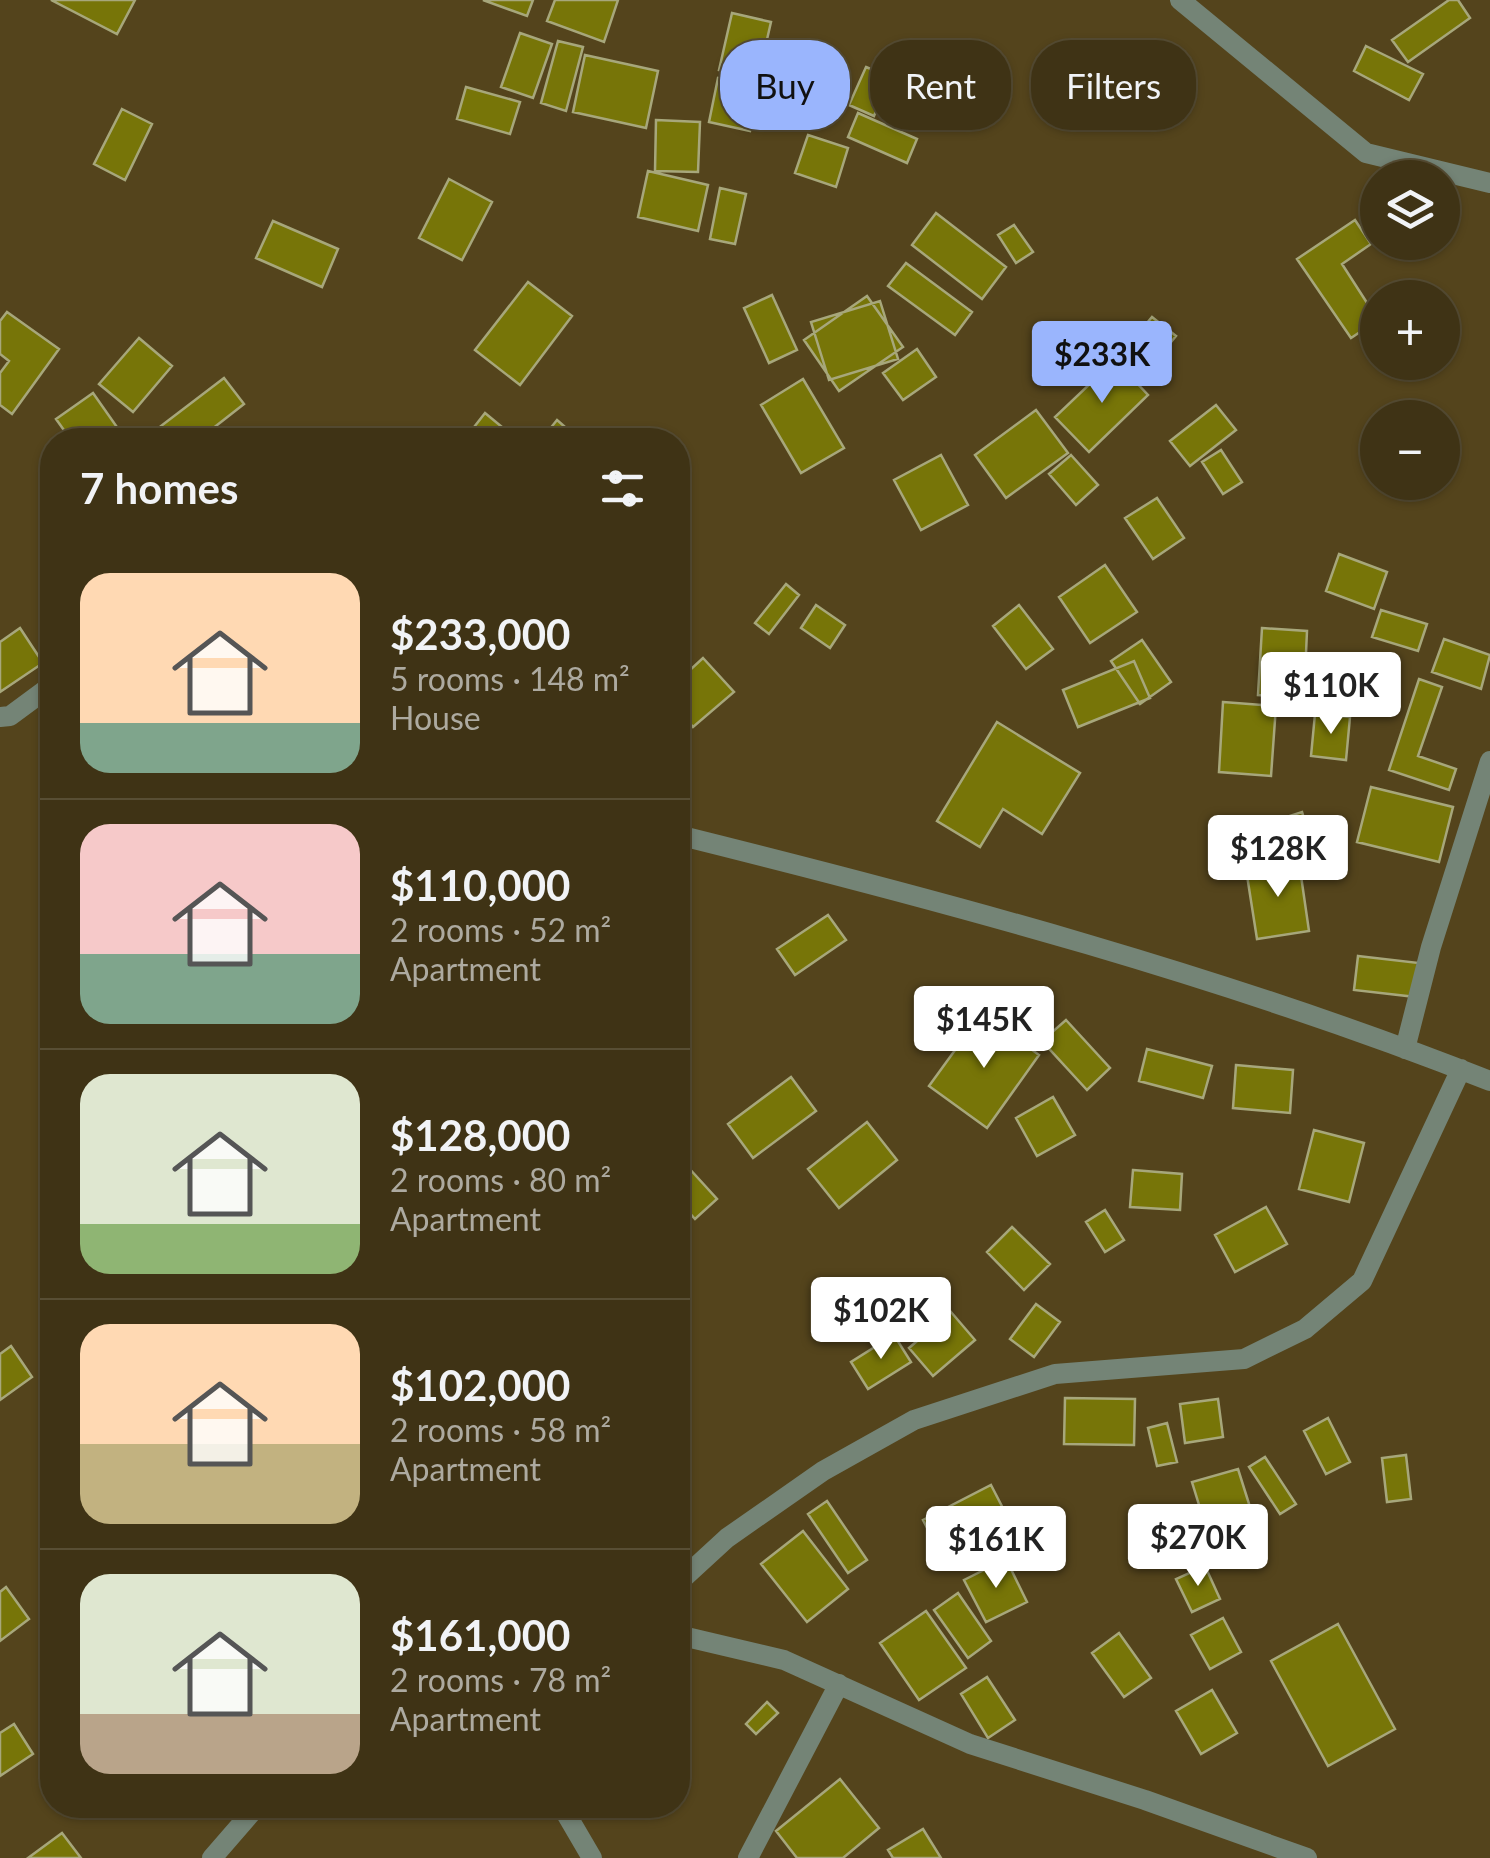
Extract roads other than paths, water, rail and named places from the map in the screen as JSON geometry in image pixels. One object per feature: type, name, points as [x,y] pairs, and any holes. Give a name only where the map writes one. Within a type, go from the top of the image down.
[{"type":"street","points":[[1180,0],[1366,153],[1490,184]]},
{"type":"street","points":[[0,717],[10,716],[40,694]]},
{"type":"street","points":[[1405,1048],[1490,761]]},
{"type":"street","points":[[690,838],[1188,974],[1490,1081]]},
{"type":"street","points":[[690,1572],[726,1538],[823,1471],[914,1420],[1055,1374],[1244,1359],[1305,1329],[1362,1281],[1461,1069]]},
{"type":"street","points":[[690,1638],[784,1660],[970,1744],[1308,1858]]},
{"type":"street","points":[[748,1858],[839,1684]]},
{"type":"street","points":[[212,1858],[247,1818]]},
{"type":"street","points":[[569,1818],[592,1858]]}]
